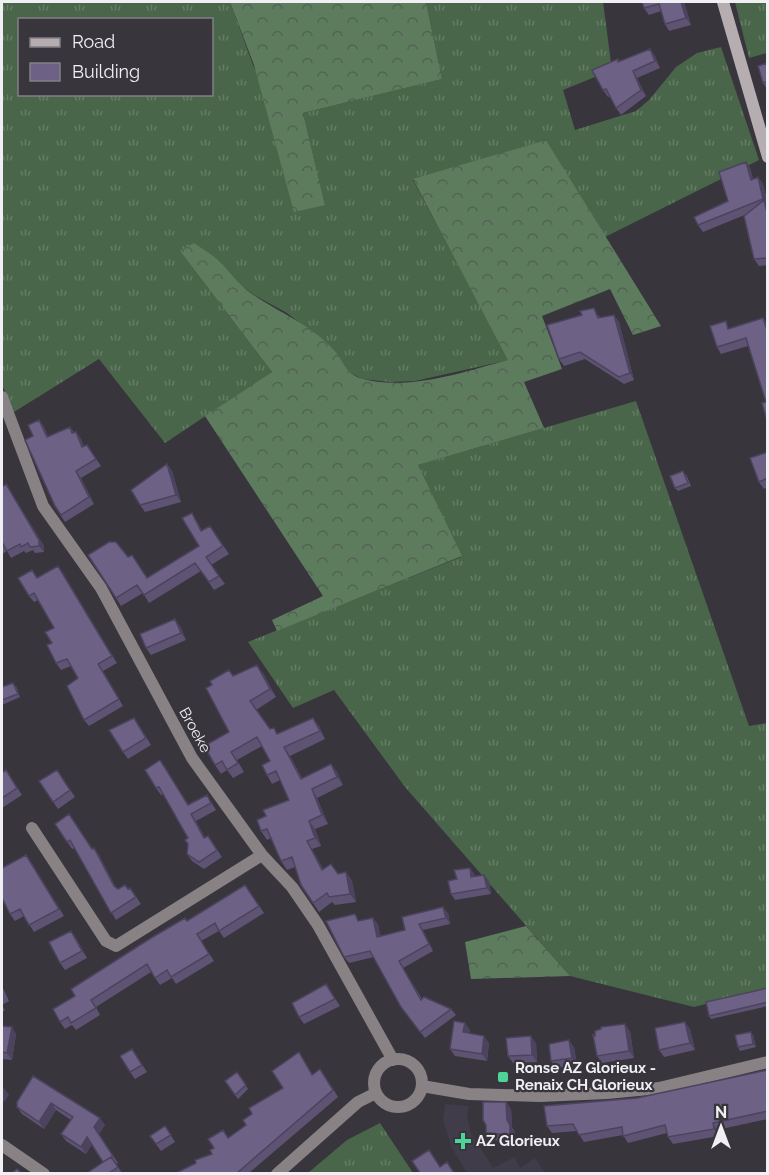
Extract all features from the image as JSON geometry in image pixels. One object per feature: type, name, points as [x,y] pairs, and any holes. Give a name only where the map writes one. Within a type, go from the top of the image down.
[{"type":"street","points":[[723,2],[768,156]]},
{"type":"street","name":"Broeke","points":[[2,397],[43,506],[101,588],[192,758],[262,855],[292,887],[318,925],[393,1060]]},
{"type":"street","points":[[32,828],[106,941],[116,946],[262,855]]},
{"type":"street","points":[[393,1060],[412,1064],[420,1073],[422,1086],[415,1100],[401,1107],[385,1104],[376,1093],[374,1082],[376,1074],[384,1064],[393,1060]]},
{"type":"street","points":[[422,1086],[459,1092],[540,1096],[607,1093],[659,1088],[768,1062]]},
{"type":"street","points":[[277,1173],[358,1102],[376,1093]]},
{"type":"street","points":[[2,1145],[44,1173]]},
{"type":"shaded area","name":"AZ Glorieux","points":[[445,1104],[469,1106],[467,1115],[471,1133],[493,1168],[515,1157],[520,1168],[535,1158],[545,1173],[467,1173],[452,1148],[443,1120]]},
{"type":"green space","points":[[2,2],[230,2],[253,65],[325,205],[303,113],[442,79],[426,2],[603,2],[612,70],[563,90],[575,130],[636,111],[649,100],[676,67],[697,53],[721,47],[759,160],[605,237],[546,140],[413,180],[509,360],[415,381],[390,382],[362,379],[345,370],[333,349],[287,313],[254,295],[230,277],[220,262],[180,251],[272,372],[165,443],[99,359],[14,412],[2,385]]},
{"type":"green space","points":[[230,2],[426,2],[442,79],[303,113],[325,205],[294,212],[254,65]]},
{"type":"green space","points":[[735,2],[767,2],[767,53],[749,58]]},
{"type":"green space","points":[[546,140],[661,326],[633,335],[610,289],[542,316],[562,369],[524,382],[544,428],[418,465],[462,556],[277,631],[272,620],[323,596],[205,416],[272,372],[180,251],[194,243],[210,254],[252,294],[323,340],[352,374],[363,379],[399,383],[418,381],[508,360],[413,179]]},
{"type":"green space","points":[[636,401],[749,726],[767,723],[767,988],[694,1007],[570,976],[405,787],[334,690],[293,708],[248,642],[461,557],[418,465]]},
{"type":"green space","points":[[526,926],[570,976],[471,979],[465,942]]},
{"type":"green space","points":[[380,1123],[413,1173],[308,1173],[347,1140]]},
{"type":"building","points":[[642,2],[681,2],[686,18],[665,24],[659,4],[644,8]]},
{"type":"building","points":[[650,49],[655,61],[633,71],[641,90],[616,108],[592,70]]},
{"type":"building","points":[[768,63],[768,81],[763,83],[758,66]]},
{"type":"building","points":[[746,162],[751,180],[758,177],[763,199],[698,225],[694,217],[728,201],[719,172]]},
{"type":"building","points":[[764,200],[768,217],[768,258],[754,259],[744,216]]},
{"type":"building","points":[[594,308],[598,318],[614,315],[630,373],[619,377],[580,352],[559,359],[547,325],[582,315],[580,311]]},
{"type":"building","points":[[763,318],[768,333],[768,424],[762,403],[766,402],[746,338],[717,347],[710,326],[726,321],[728,329]]},
{"type":"building","points":[[39,420],[47,437],[70,427],[72,433],[76,432],[82,447],[87,445],[96,459],[76,471],[89,497],[61,515],[25,440],[33,436],[28,425]]},
{"type":"building","points":[[768,452],[768,478],[759,482],[750,458]]},
{"type":"building","points":[[167,464],[176,495],[140,505],[131,490]]},
{"type":"building","points":[[683,471],[688,483],[675,488],[670,476]]},
{"type":"building","points":[[6,484],[39,540],[39,546],[30,547],[28,543],[21,547],[20,544],[7,551],[2,545],[2,487]]},
{"type":"building","points":[[192,513],[201,531],[210,526],[223,546],[206,557],[219,576],[209,582],[195,563],[144,595],[137,585],[116,598],[88,555],[109,542],[116,542],[128,557],[132,555],[147,578],[199,546],[182,518]]},
{"type":"building","points":[[58,566],[112,656],[98,664],[119,699],[84,720],[67,686],[78,678],[67,659],[56,663],[47,645],[52,643],[45,632],[54,628],[34,593],[29,596],[18,578],[32,570],[37,578]]},
{"type":"building","points":[[175,619],[181,633],[146,648],[140,634]]},
{"type":"building","points":[[257,665],[270,689],[250,701],[270,729],[274,728],[277,734],[313,718],[320,731],[284,747],[301,779],[331,764],[337,777],[312,789],[322,815],[309,821],[315,838],[307,841],[322,870],[331,864],[338,874],[346,872],[350,894],[329,897],[327,893],[313,903],[301,885],[292,857],[281,861],[267,829],[261,831],[257,820],[266,816],[263,810],[289,800],[276,771],[267,775],[262,765],[270,761],[257,737],[231,752],[238,763],[227,770],[222,761],[215,765],[204,746],[229,732],[206,688],[212,685],[210,681],[229,670],[233,676]]},
{"type":"building","points":[[13,683],[18,694],[2,700],[2,687]]},
{"type":"building","points":[[134,718],[146,738],[123,752],[109,730]]},
{"type":"building","points":[[160,760],[188,805],[207,795],[211,803],[191,814],[204,838],[208,836],[217,850],[199,862],[187,854],[188,844],[185,840],[188,838],[159,787],[156,788],[145,770]]},
{"type":"building","points":[[6,770],[17,788],[2,798],[2,773]]},
{"type":"building","points":[[57,770],[70,790],[53,802],[39,781]]},
{"type":"building","points":[[69,814],[92,849],[94,848],[114,886],[118,889],[125,885],[136,897],[111,913],[70,840],[67,842],[55,824]]},
{"type":"building","points":[[26,855],[59,909],[29,925],[20,909],[10,914],[2,898],[2,868]]},
{"type":"building","points":[[470,868],[471,877],[484,875],[487,888],[451,894],[448,881],[457,879],[454,870]]},
{"type":"building","points":[[245,885],[259,906],[219,931],[215,923],[197,934],[209,954],[171,977],[167,970],[155,978],[147,964],[91,1000],[96,1008],[71,1023],[68,1017],[60,1022],[53,1009],[75,996],[71,989],[151,938],[185,918],[187,921]]},
{"type":"building","points":[[443,907],[446,918],[419,924],[429,944],[399,961],[421,1000],[424,997],[451,1009],[420,1032],[401,1007],[370,951],[344,957],[326,921],[355,914],[358,921],[373,918],[377,937],[405,930],[402,917]]},
{"type":"building","points":[[71,931],[82,951],[60,963],[49,942]]},
{"type":"building","points":[[326,984],[335,999],[299,1017],[292,1003]]},
{"type":"building","points":[[768,988],[768,1002],[709,1016],[706,1002]]},
{"type":"building","points":[[454,1021],[465,1023],[463,1032],[484,1036],[482,1054],[450,1049]]},
{"type":"building","points":[[685,1022],[690,1043],[659,1050],[655,1028]]},
{"type":"building","points":[[625,1024],[629,1051],[597,1056],[593,1035],[595,1036],[595,1031],[601,1027]]},
{"type":"building","points":[[2,1026],[12,1027],[7,1053],[2,1052]]},
{"type":"building","points":[[751,1032],[753,1044],[738,1047],[735,1035]]},
{"type":"building","points":[[531,1036],[532,1055],[508,1056],[506,1038]]},
{"type":"building","points":[[569,1040],[572,1058],[551,1061],[549,1044]]},
{"type":"building","points":[[132,1049],[142,1065],[130,1072],[120,1056]]},
{"type":"building","points":[[299,1052],[312,1075],[320,1069],[333,1090],[237,1173],[176,1173],[196,1163],[195,1160],[212,1154],[210,1150],[214,1148],[208,1139],[223,1130],[228,1138],[246,1125],[243,1120],[252,1114],[249,1108],[283,1088],[272,1071]]},
{"type":"building","points":[[768,1070],[768,1111],[713,1123],[714,1129],[668,1137],[665,1125],[623,1136],[622,1127],[579,1135],[573,1124],[547,1126],[544,1106],[637,1098]]},
{"type":"building","points":[[237,1072],[246,1085],[235,1095],[225,1081]]},
{"type":"building","points":[[33,1076],[100,1118],[94,1127],[113,1156],[103,1162],[87,1137],[81,1147],[61,1134],[73,1117],[51,1103],[39,1122],[17,1107],[17,1102]]},
{"type":"building","points":[[483,1102],[506,1102],[510,1135],[486,1133]]},
{"type":"building","points":[[165,1126],[171,1135],[156,1144],[150,1136]]},
{"type":"building","points":[[429,1150],[440,1167],[447,1162],[454,1173],[420,1173],[412,1161]]},
{"type":"building","points":[[111,1157],[118,1167],[109,1173],[87,1173]]},
{"type":"place","name":"Ronse AZ Glorieux - Renaix CH Glorieux","points":[[503,1077]]},
{"type":"place","name":"AZ Glorieux","points":[[463,1141]]}]
